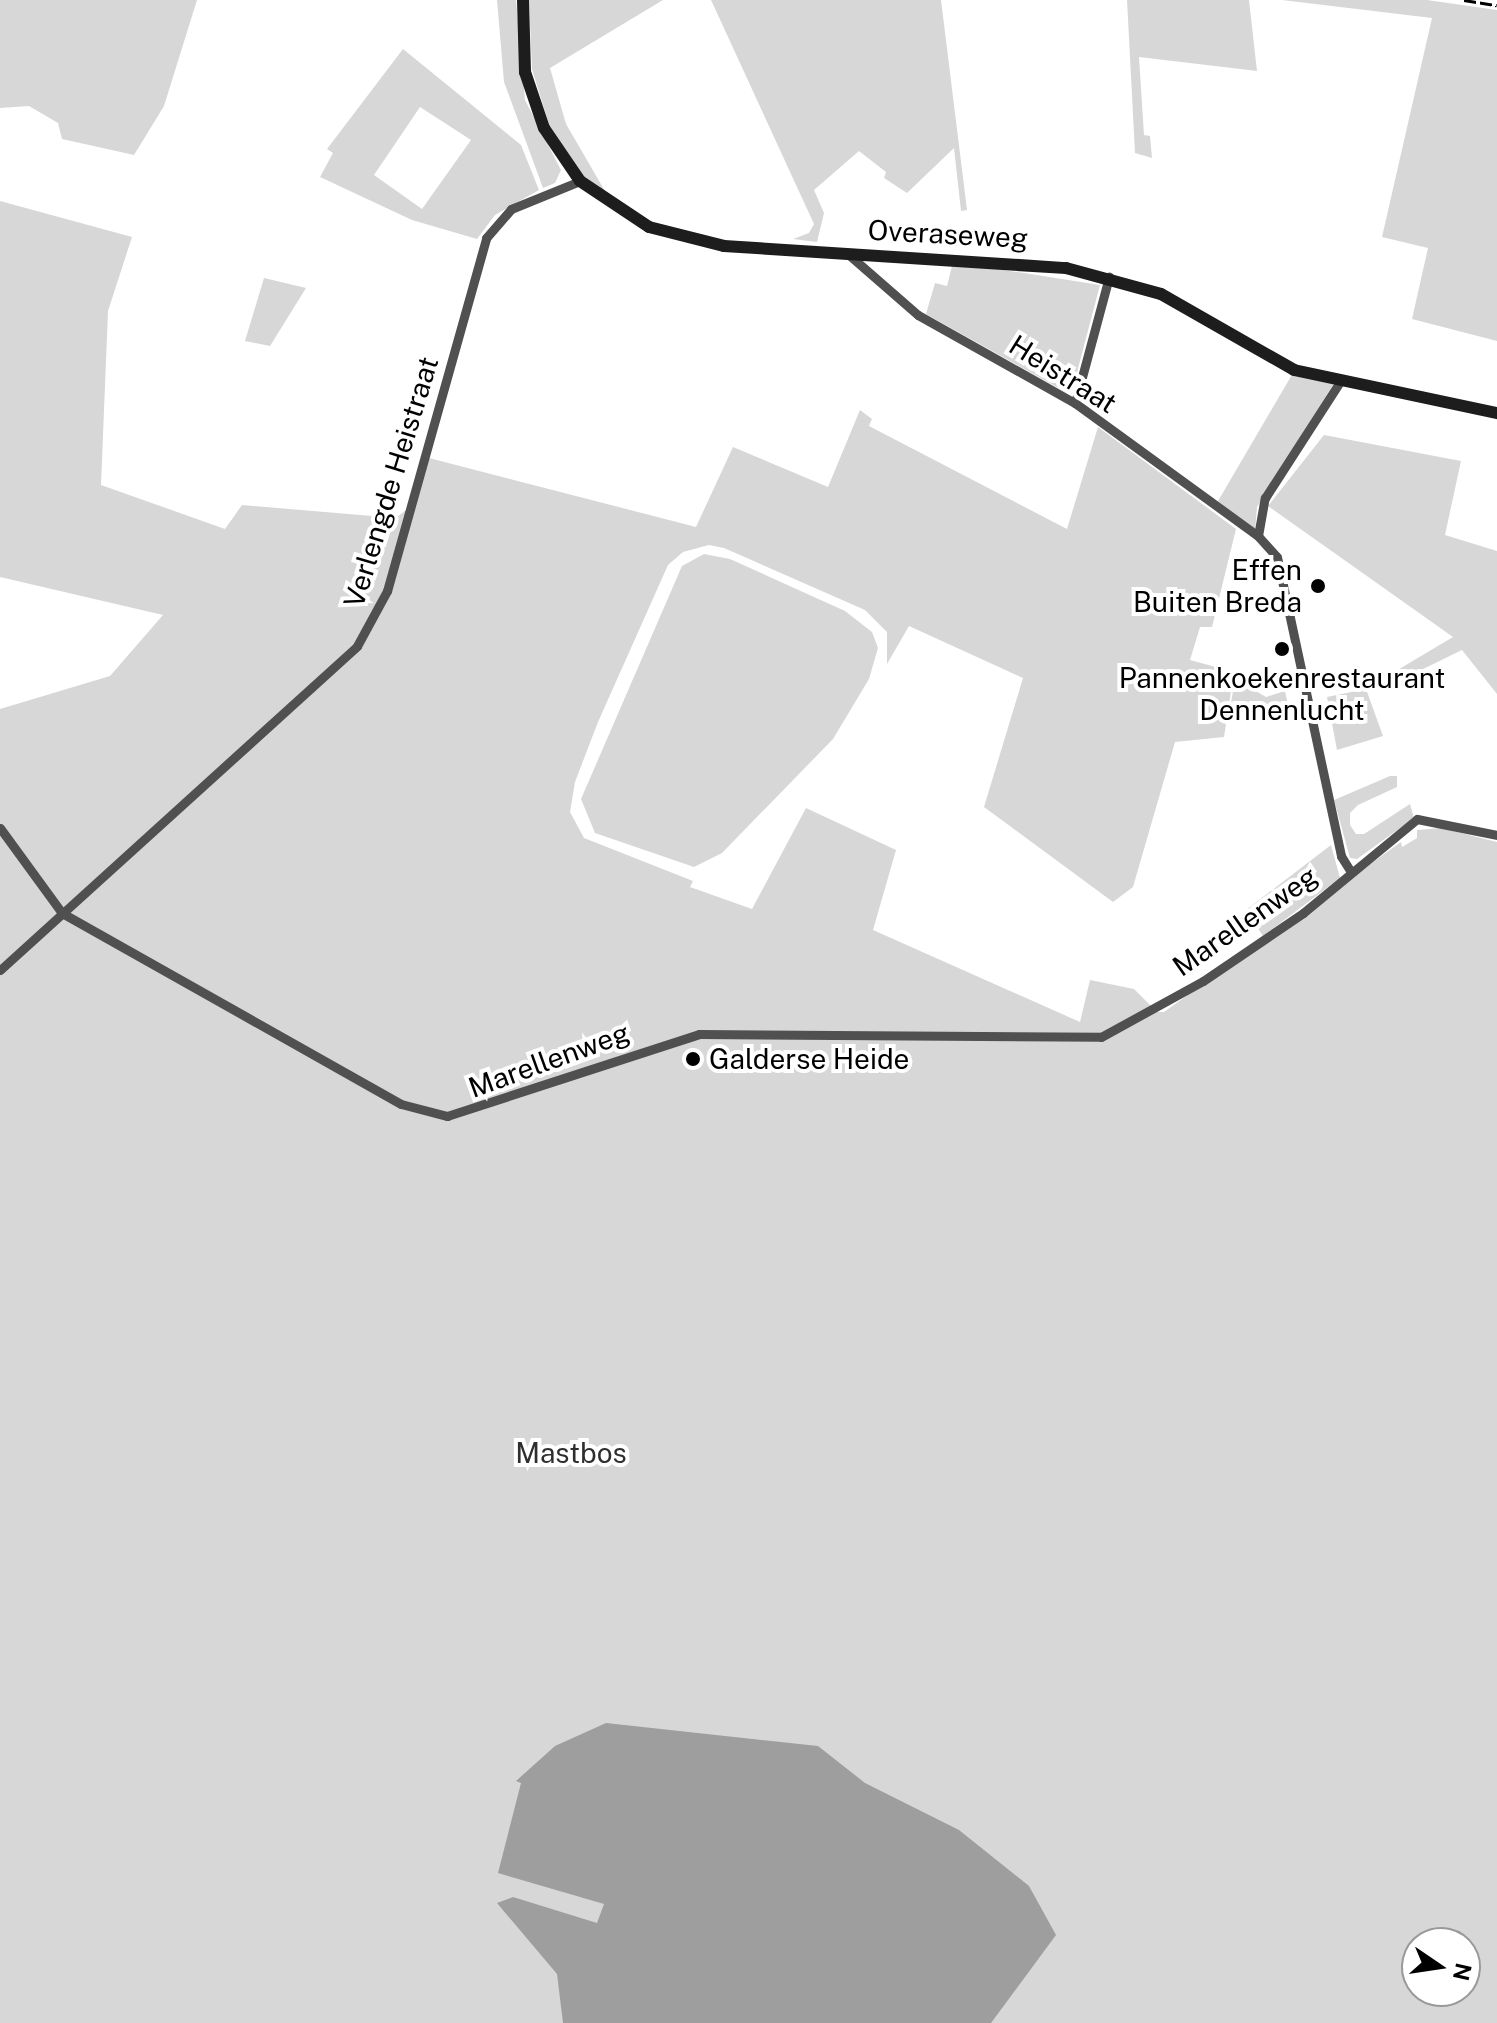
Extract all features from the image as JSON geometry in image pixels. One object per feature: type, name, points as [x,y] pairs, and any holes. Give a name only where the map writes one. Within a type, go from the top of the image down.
[{"type":"street","name":"Overaseweg","points":[[523,0],[529,92],[544,128],[580,181],[612,207],[681,238],[724,246],[1023,261],[1109,277],[1161,294],[1294,370],[1497,413]]},
{"type":"street","name":"Verlengde Heistraat","points":[[0,970],[357,646],[387,591],[486,238],[511,209],[580,181]]},
{"type":"street","name":"Heistraat","points":[[846,252],[918,315],[1075,403],[1258,536],[1284,571],[1327,795],[1341,856],[1351,872]]},
{"type":"street","points":[[1075,403],[1109,277]]},
{"type":"street","points":[[1258,536],[1265,498],[1341,380]]},
{"type":"street","points":[[1351,872],[1417,819],[1497,835]]},
{"type":"street","points":[[0,828],[62,913]]},
{"type":"street","name":"Marellenweg","points":[[62,913],[401,1104],[447,1116],[699,1034],[1101,1037],[1163,1004],[1303,913],[1351,872]]},
{"type":"green space","points":[[0,0],[197,0],[164,106],[134,155],[62,139],[58,123],[29,106],[0,108]]},
{"type":"green space","points":[[497,0],[516,0],[525,100],[561,170],[555,183],[543,188],[504,82]]},
{"type":"green space","points":[[529,0],[663,0],[550,68],[566,124],[609,198],[581,177],[551,131],[532,69]]},
{"type":"green space","points":[[711,0],[941,0],[967,210],[961,211],[954,148],[907,193],[884,178],[886,172],[859,151],[814,190],[824,213],[817,242],[793,239],[809,233],[814,224]]},
{"type":"green space","points":[[1127,0],[1249,0],[1257,71],[1139,57],[1144,135],[1150,136],[1152,158],[1135,153]]},
{"type":"green space","points":[[1282,0],[1427,0],[1497,10],[1497,341],[1412,319],[1428,248],[1382,237],[1432,18]]},
{"type":"green space","points":[[403,49],[521,145],[539,190],[495,215],[477,239],[412,220],[320,177],[333,153],[327,149]],"holes":[[[420,107],[471,140],[422,209],[374,175]]]},
{"type":"green space","name":"Mastbos","points":[[0,201],[132,237],[108,311],[101,485],[225,529],[242,505],[396,518],[412,505],[429,458],[696,527],[733,447],[828,487],[860,410],[872,419],[869,426],[1067,529],[1098,427],[1236,529],[1212,627],[1200,627],[1190,660],[1234,672],[1224,737],[1175,742],[1133,887],[1113,902],[984,807],[1023,678],[909,626],[887,664],[887,632],[865,610],[724,548],[709,545],[683,552],[668,565],[598,722],[575,782],[570,812],[584,838],[693,881],[690,887],[752,909],[806,808],[896,850],[873,930],[1080,1022],[1090,980],[1134,989],[1157,1012],[1164,1012],[1401,842],[1402,847],[1417,838],[1417,830],[1441,828],[1497,842],[1497,2023],[0,2023],[0,709],[110,676],[163,615],[0,577]]},
{"type":"green space","points":[[953,262],[1100,285],[1071,395],[926,314],[935,283],[947,286]]},
{"type":"green space","points":[[264,278],[306,288],[270,346],[245,341]]},
{"type":"green space","points":[[1293,373],[1334,383],[1257,507],[1255,532],[1218,501]]},
{"type":"green space","points":[[1324,435],[1461,461],[1445,535],[1497,551],[1497,694],[1462,650],[1378,691],[1374,684],[1453,637],[1268,506]]},
{"type":"green space","points":[[704,554],[730,559],[845,611],[872,632],[878,648],[869,679],[833,739],[722,853],[694,867],[595,833],[581,799],[682,566]]},
{"type":"green space","points":[[1235,679],[1266,697],[1285,691],[1289,710],[1230,709]]},
{"type":"green space","points":[[1366,689],[1383,736],[1337,750],[1327,697]]},
{"type":"green space","points":[[1390,776],[1397,776],[1397,787],[1358,805],[1350,813],[1350,825],[1356,834],[1364,834],[1410,804],[1414,818],[1357,859],[1350,858],[1334,800]]},
{"type":"green space","points":[[1331,845],[1340,878],[1263,936],[1246,910]]},
{"type":"shaded area","points":[[606,1723],[818,1746],[865,1783],[959,1830],[1029,1886],[1056,1935],[991,2023],[563,2023],[557,1974],[497,1903],[513,1897],[597,1923],[604,1904],[498,1873],[521,1783],[516,1781],[555,1746]]},
{"type":"railway","points":[[1464,0],[1497,5]]},
{"type":"place","name":"Effen Buiten Breda","points":[[1318,586]]},
{"type":"place","name":"Pannenkoekenrestaurant Dennenlucht","points":[[1282,649]]},
{"type":"place","name":"Galderse Heide","points":[[693,1059]]}]
